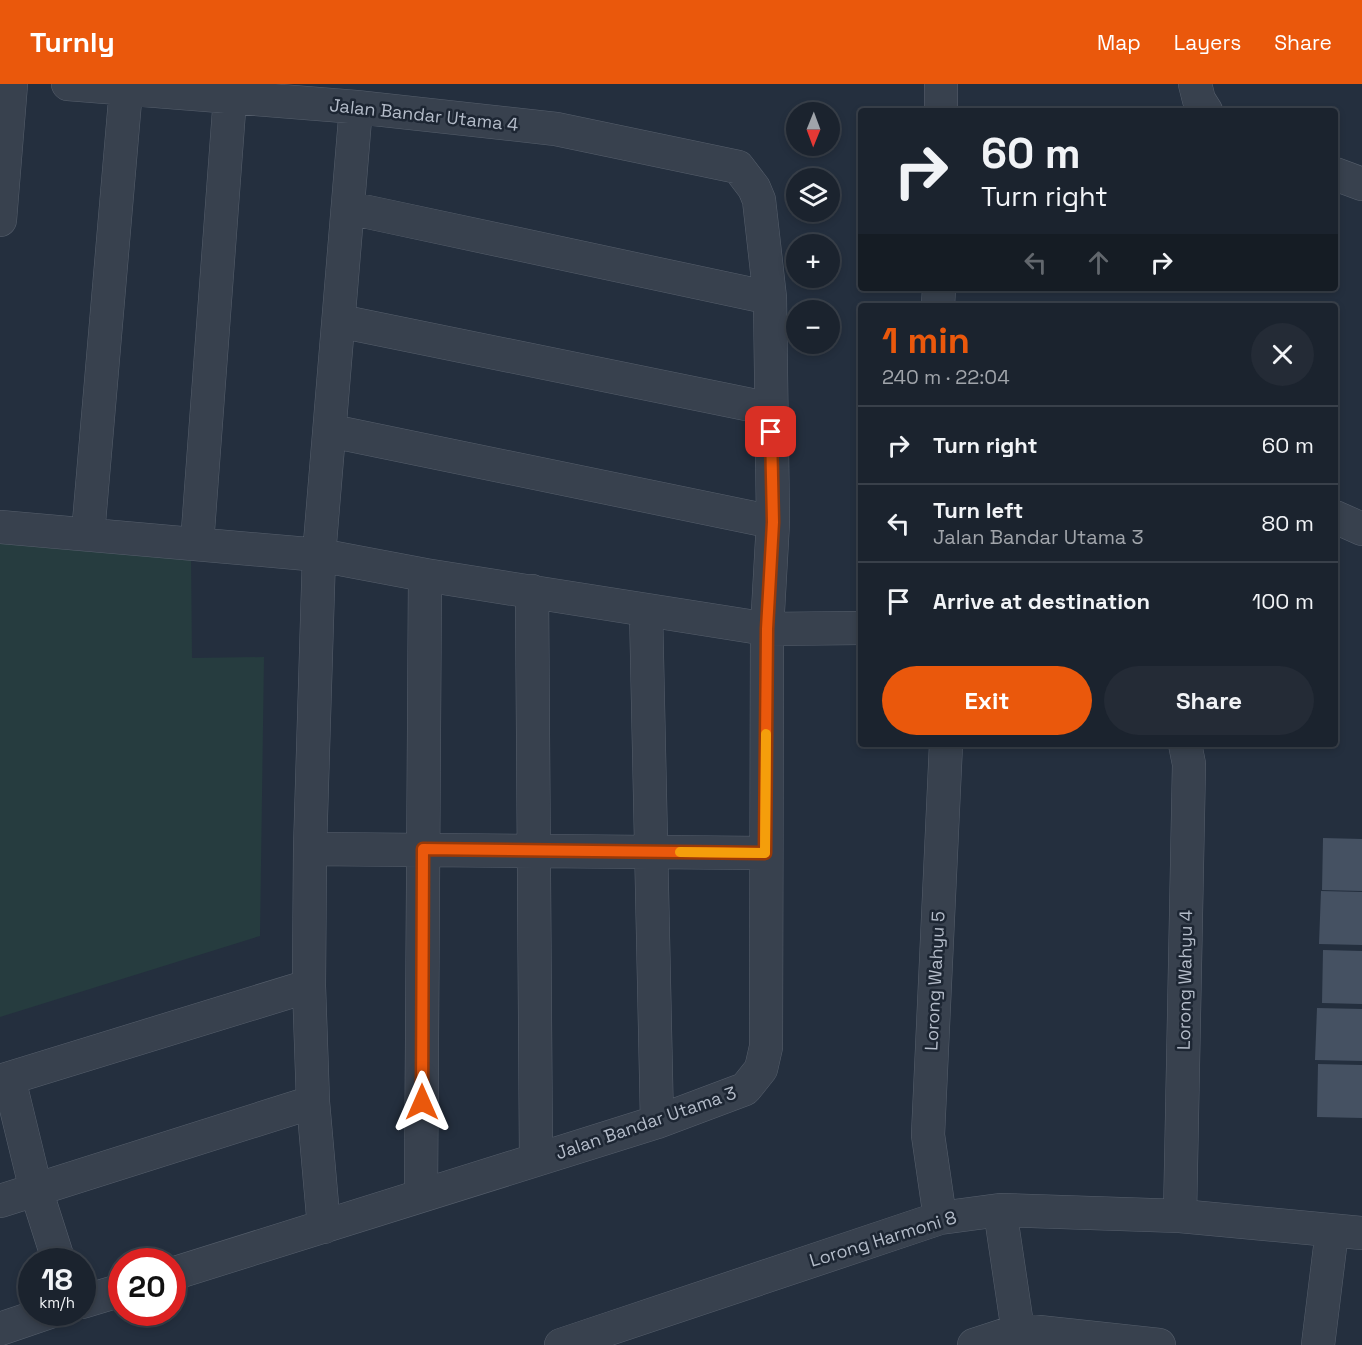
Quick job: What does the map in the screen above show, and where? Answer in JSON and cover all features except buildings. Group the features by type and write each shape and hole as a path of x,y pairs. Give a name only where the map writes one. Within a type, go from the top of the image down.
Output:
{"street":[{"path":"0,220 11,84"},
{"name":"Jalan Bandar Utama 4","path":"68,84 356,107 556,129 738,167 754,188 759,200"},
{"path":"940,108 941,84"},
{"path":"1195,84 1199,100 1204,108"},
{"path":"88,534 126,89"},
{"path":"197,544 230,97"},
{"path":"324,1227 313,1102 309,986 310,849 319,555 356,107"},
{"path":"1338,175 1362,184"},
{"name":"Jalan Bandar Utama 3","path":"186,1270 657,1122 745,1089 761,1069 766,1047 767,629 773,522 770,298 759,200"},
{"path":"349,208 770,298"},
{"path":"339,321 771,409"},
{"path":"330,431 773,522"},
{"path":"1338,518 1362,529"},
{"path":"0,527 319,555 425,575 767,629 858,628"},
{"path":"422,1194 425,575"},
{"path":"532,591 536,1159"},
{"path":"646,610 657,1122"},
{"name":"Lorong Wahyu 5","path":"940,1218 928,1135 946,747"},
{"name":"Lorong Wahyu 4","path":"1180,1216 1189,764 1186,747"},
{"path":"310,849 765,853"},
{"path":"55,1248 5,1080 309,986"},
{"path":"0,1201 313,1102"},
{"path":"1000,1209 1020,1338"},
{"name":"Lorong Harmoni 8","path":"561,1345 608,1337 940,1218 1000,1209 1180,1216 1347,1232"},
{"path":"1318,1345 1347,1232"},
{"path":"0,1329 18,1323"},
{"path":"974,1345 1020,1338 1159,1345"}],"green space":[{"path":"0,543 191,555 192,658 264,657 260,936 0,1017"}],"slow traffic":[{"path":"680,852 765,853 766,734"}],"route":[{"path":"422,1102 423,849 765,853 767,629 773,522 771,432"}]}
